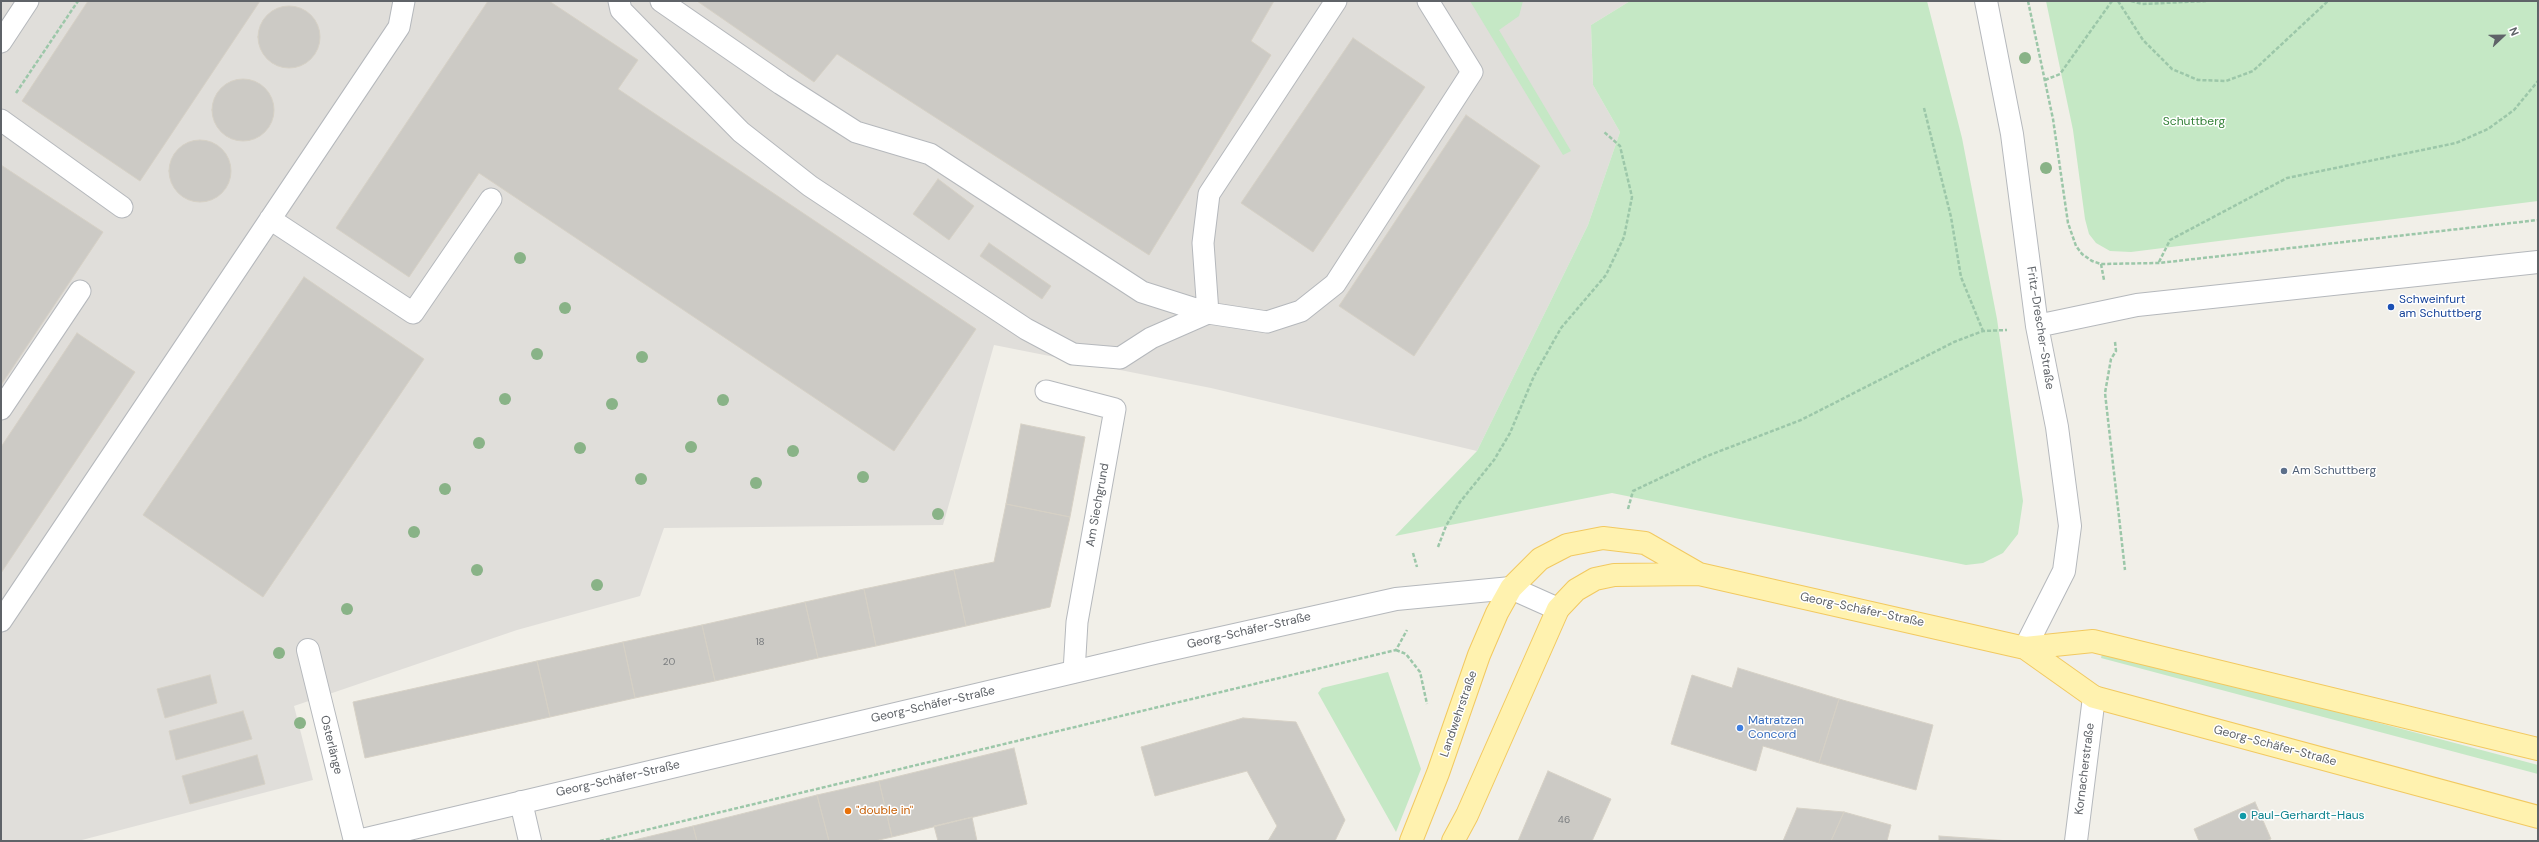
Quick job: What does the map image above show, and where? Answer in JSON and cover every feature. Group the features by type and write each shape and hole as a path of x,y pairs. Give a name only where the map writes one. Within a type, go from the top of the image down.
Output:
{"main road":[{"name":"Georg-Schäfer-Straße","path":"1511,588 1540,559 1566,545 1603,538 1645,543 1699,574"},
{"name":"Georg-Schäfer-Straße","path":"1558,609 1576,590 1595,580 1614,575 1699,574 2025,648 2093,641 2538,749"},
{"name":"Landwehrstraße","path":"1411,841 1438,773 1479,655 1497,613 1511,588"},
{"path":"1453,841 1483,779 1558,609"},
{"name":"Georg-Schäfer-Straße","path":"2025,648 2094,697 2538,816"}],"street":[{"name":"Fritz-Drescher-Straße","path":"1986,1 2012,134 2037,326 2057,427 2070,526 2064,571 2025,648"},
{"path":"2037,326 2110,312 2137,305 2538,262"},
{"name":"Georg-Schäfer-Straße","path":"358,841 1074,672 1396,598 1511,588 1558,609"},
{"name":"Osterlänge","path":"308,650 355,841"},
{"name":"Kornacherstraße","path":"2076,841 2094,697"},
{"path":"2510,742 2538,738"},
{"path":"521,802 530,841"}],"lane":[{"path":"1,42 28,1"},
{"path":"1,621 399,27 404,1"},
{"path":"619,1 621,10 741,132 810,186 1033,333 1072,354 1120,358 1151,338 1208,313"},
{"path":"661,1 781,84 856,132 930,154 1142,292 1208,313 1267,322 1301,311 1334,284 1472,72 1428,1"},
{"path":"1208,313 1203,243 1209,194 1336,1"},
{"path":"1,120 122,207"},
{"path":"270,219 413,314 491,199"},
{"path":"1,409 80,291"},
{"name":"Am Siechgrund","path":"1046,391 1115,409 1077,622 1074,672"}],"path":[{"path":"15,96 78,1"},
{"path":"2028,1 2045,80 2071,236 2082,254 2092,261 2101,264 2159,263 2538,220"},
{"path":"2045,80 2060,74 2112,1"},
{"path":"2118,1 2143,40 2172,69 2198,80 2226,81 2253,70 2328,1"},
{"path":"2131,1 2142,4 2206,1"},
{"path":"2159,263 2170,240 2287,178 2456,142 2488,129 2514,110 2538,81"},
{"path":"1924,108 1951,217 1960,277 1983,331"},
{"path":"1438,548 1446,526 1460,502 1494,460 1510,433 1534,376 1561,328 1606,275 1624,237 1632,196 1620,146 1603,131"},
{"path":"2101,264 2116,351 2111,359 2105,393 2125,570"},
{"path":"1627,514 1633,491 1707,456 1801,420 1954,342 1983,331 2010,330"},
{"path":"600,841 1396,650 1425,596 1413,553"}],"shaded area":[{"path":"1,1 1630,1 1591,25 1593,85 1620,132 1588,225 1477,451 1211,388 994,345 943,525 664,528 640,596 517,630 294,706 313,780 78,841 1,841"}],"green space":[{"path":"1470,1 1523,1 1519,16 1499,30 1571,151 1563,155"},
{"path":"1630,1 1927,1 1962,138 1997,319 2023,501 2018,534 2003,553 1983,563 1966,565 1612,493 1395,536 1477,451 1588,225 1620,132 1593,85 1591,25"},
{"name":"Schuttberg","path":"2046,1 2538,1 2538,201 2131,252 2110,251 2096,243 2089,234 2085,219 2073,130"},
{"path":"2103,650 2538,765 2538,774 2101,658"},
{"path":"1388,672 1421,769 1396,832 1318,693 1322,688"}],"building":[{"path":"88,1 260,1 140,181 22,101"},
{"path":"488,1 549,1 638,60 618,89 976,329 894,451 479,173 409,277 336,228"},
{"path":"697,1 1274,1 1251,41 1271,55 1149,255 837,54 814,82"},
{"path":"289,6 306,11 311,15 315,20 320,37 315,54 311,59 306,63 289,68 272,63 267,59 263,54 258,37 263,20 267,15 272,11"},
{"path":"1353,38 1425,87 1313,252 1241,203"},
{"path":"243,79 255,82 265,88 271,98 274,110 271,122 265,132 255,138 243,141 231,138 221,132 215,122 212,110 215,98 221,88 231,82"},
{"path":"1466,115 1540,166 1414,356 1339,306"},
{"path":"200,140 217,145 222,149 226,154 231,171 226,188 222,193 217,197 200,202 183,197 178,193 174,188 169,171 174,154 178,149 183,145"},
{"path":"1,165 103,232 1,385"},
{"path":"938,179 974,206 949,240 913,214"},
{"path":"989,243 1051,286 1042,299 980,256"},
{"path":"304,277 424,359 263,597 143,515"},
{"path":"77,333 135,372 1,573 1,447"},
{"path":"1021,424 1085,437 1070,517 1006,504"},
{"path":"1006,504 1070,517 1050,607 966,626 954,570 994,562"},
{"path":"954,570 966,626 876,646 864,589"},
{"path":"864,589 876,646 818,658 805,602"},
{"path":"805,602 818,658 715,681 702,625"},
{"path":"702,625 715,681 635,698 623,642"},
{"path":"623,642 635,698 550,717 537,661"},
{"path":"537,661 550,717 365,758 353,702"},
{"path":"1738,668 1839,699 1819,763 1763,746 1756,771 1671,744 1692,675 1732,688"},
{"path":"210,675 217,703 165,718 157,689"},
{"path":"1839,699 1933,725 1916,790 1819,763"},
{"path":"243,711 252,739 176,760 169,731"},
{"path":"1243,718 1296,722 1345,820 1335,841 1268,841 1277,826 1247,771 1155,796 1141,747"},
{"path":"1014,748 1027,804 892,837 879,781"},
{"path":"257,755 265,784 190,804 182,776"},
{"path":"1548,771 1611,799 1592,841 1518,841"},
{"path":"879,781 892,837 874,841 829,841 817,795"},
{"path":"817,795 829,841 697,841 693,826"},
{"name":"Paul-Gerhardt-Haus","path":"2255,802 2271,839 2266,841 2199,841 2194,829"},
{"path":"1797,808 1844,812 1831,841 1783,841"},
{"path":"1844,812 1891,825 1887,841 1831,841"},
{"path":"972,817 977,841 938,841 934,826"},
{"path":"693,826 697,841 630,841"},
{"path":"1939,836 2010,841 1939,841"}],"place":[{"name":"Schweinfurt am Schuttberg","path":"2391,307"},
{"name":"Am Schuttberg","path":"2284,471"},
{"name":"Matratzen Concord","path":"1740,728"},
{"name":"\"double in\"","path":"848,811"},
{"name":"Paul-Gerhardt-Haus","path":"2243,816"}]}
